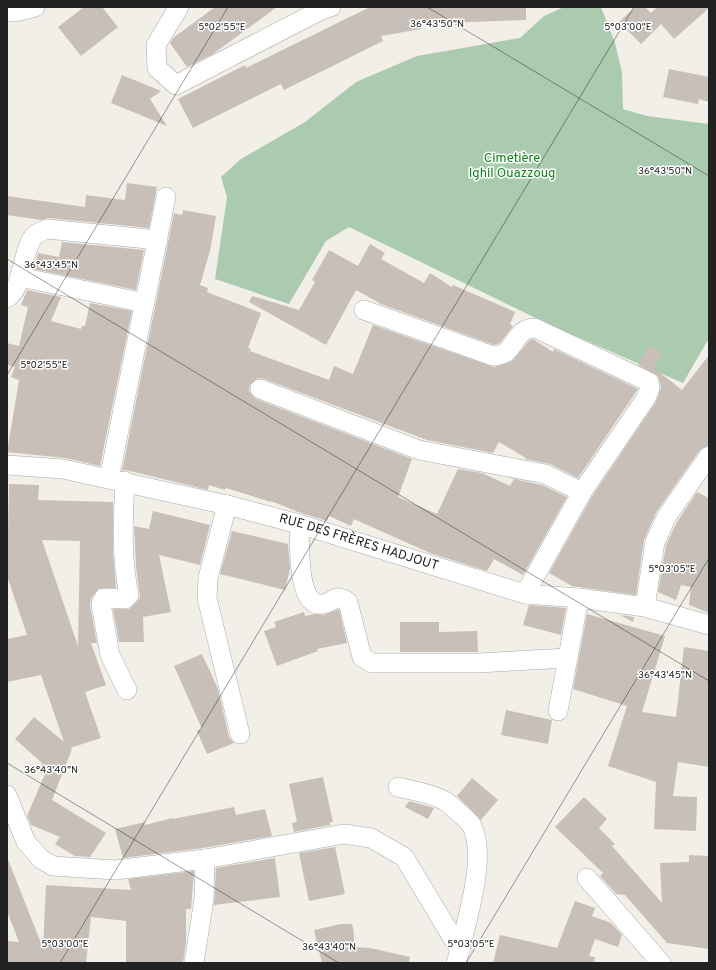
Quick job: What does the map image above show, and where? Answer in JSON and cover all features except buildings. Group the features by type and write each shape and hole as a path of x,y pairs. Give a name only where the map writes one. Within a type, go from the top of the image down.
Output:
{"street":[{"path":"7,12 15,12 35,7"},
{"path":"179,7 156,45 157,68 176,85 321,10 331,7"},
{"path":"126,690 110,655 101,604 104,598 125,599 129,595 125,575 117,480 145,303 166,197"},
{"path":"7,298 20,277 30,242 36,235 46,229 158,240"},
{"path":"20,277 145,303"},
{"path":"364,310 493,356 501,356 507,353 521,332 527,328 535,328 649,382 650,388 646,398 582,492 525,594"},
{"path":"260,389 419,450 545,474 582,492"},
{"path":"645,607 655,542 667,516 709,456"},
{"name":"RUE DES FRÈRES HADJOUT","path":"7,465 63,469 227,505 299,524 525,594 579,598 645,607 709,624"},
{"path":"227,505 208,578 207,598 240,734"},
{"path":"299,524 300,570 308,597 314,603 323,604 337,598 342,598 348,602 362,657 366,661 372,663 463,663 568,658"},
{"path":"558,711 579,598"},
{"path":"398,787 426,794 446,802 472,826 476,841 478,868 458,956"},
{"path":"7,795 26,842 41,859 54,866 115,870 205,859 344,834 371,838 404,856 458,956"},
{"path":"194,963 204,899 205,859"},
{"path":"586,878 661,963"}],"green space":[{"name":"Cimetière Ighil Ouazzoug","path":"564,7 601,7 615,43 622,72 623,109 647,116 709,124 709,338 683,383 550,325 349,227 326,241 289,304 215,279 227,197 221,177 241,159 305,122 356,82 417,56 520,38 544,16"}]}
